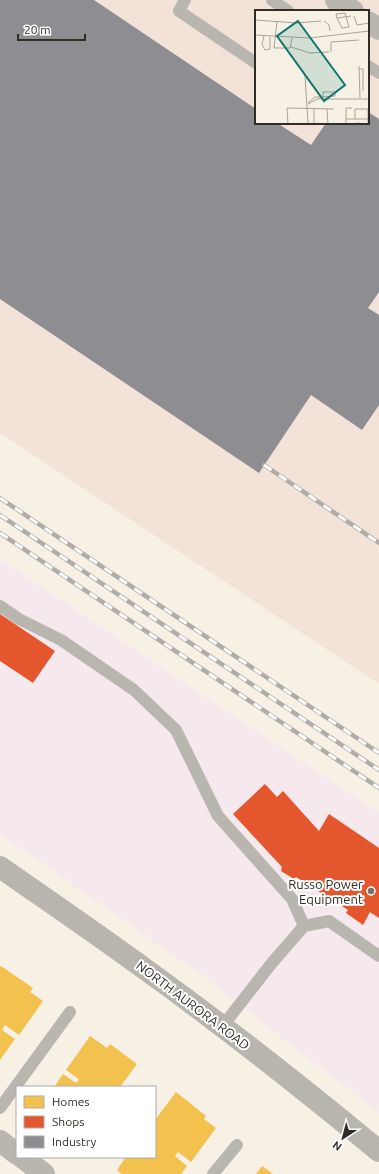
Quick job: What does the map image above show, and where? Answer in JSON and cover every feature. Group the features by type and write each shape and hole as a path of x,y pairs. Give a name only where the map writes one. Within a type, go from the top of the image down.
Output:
{"main road":[{"name":"NORTH AURORA ROAD","path":"0,867 149,972 296,1084 379,1152"}],"street":[{"path":"336,0 351,10"},
{"path":"369,23 379,29"},
{"path":"0,1141 16,1153"},
{"path":"23,1158 44,1174"}],"lane":[{"path":"186,0 179,11 255,61"},
{"path":"272,0 287,10"},
{"path":"369,67 379,73"},
{"path":"0,606 19,619 61,640 134,690 176,730 218,816 292,899 304,926"},
{"path":"222,1027 271,964 304,926 329,921 379,956"},
{"path":"16,1086 70,1012"},
{"path":"0,1108 16,1086"},
{"path":"213,1174 237,1145"}],"shaded area":[{"path":"0,0 379,0 379,684 0,433"},
{"path":"0,559 379,813 379,1113 191,967 0,834"}],"building: Homes":[{"path":"1,966 33,988 30,992 43,1001 19,1035 5,1025 2,1030 15,1039 0,1060 0,967"},
{"path":"90,1036 107,1048 110,1044 137,1064 121,1086 55,1086 63,1074 76,1083 79,1079 66,1070"},
{"path":"176,1092 206,1116 204,1119 216,1128 191,1162 178,1152 175,1156 187,1166 181,1174 122,1174 117,1170 125,1158 156,1158 156,1119"},
{"path":"262,1166 273,1174 256,1174"}],"building: Shops":[{"path":"0,614 55,651 33,683 0,661"},
{"path":"265,784 277,797 283,791 319,831 329,814 379,848 379,918 370,912 363,925 346,913 348,910 296,877 294,879 281,871 282,867 233,814"}],"building: Industry":[{"path":"0,0 94,0 255,108 255,124 279,124 311,145 325,124 369,124 369,113 379,119 379,292 368,308 379,315 379,405 362,430 311,395 259,473 0,299"}],"railway":[{"path":"264,465 379,543"},
{"path":"0,498 379,753"},
{"path":"0,515 379,770"},
{"path":"0,533 379,788"}],"place":[{"name":"Russo Power Equipment","path":"371,891"}]}
